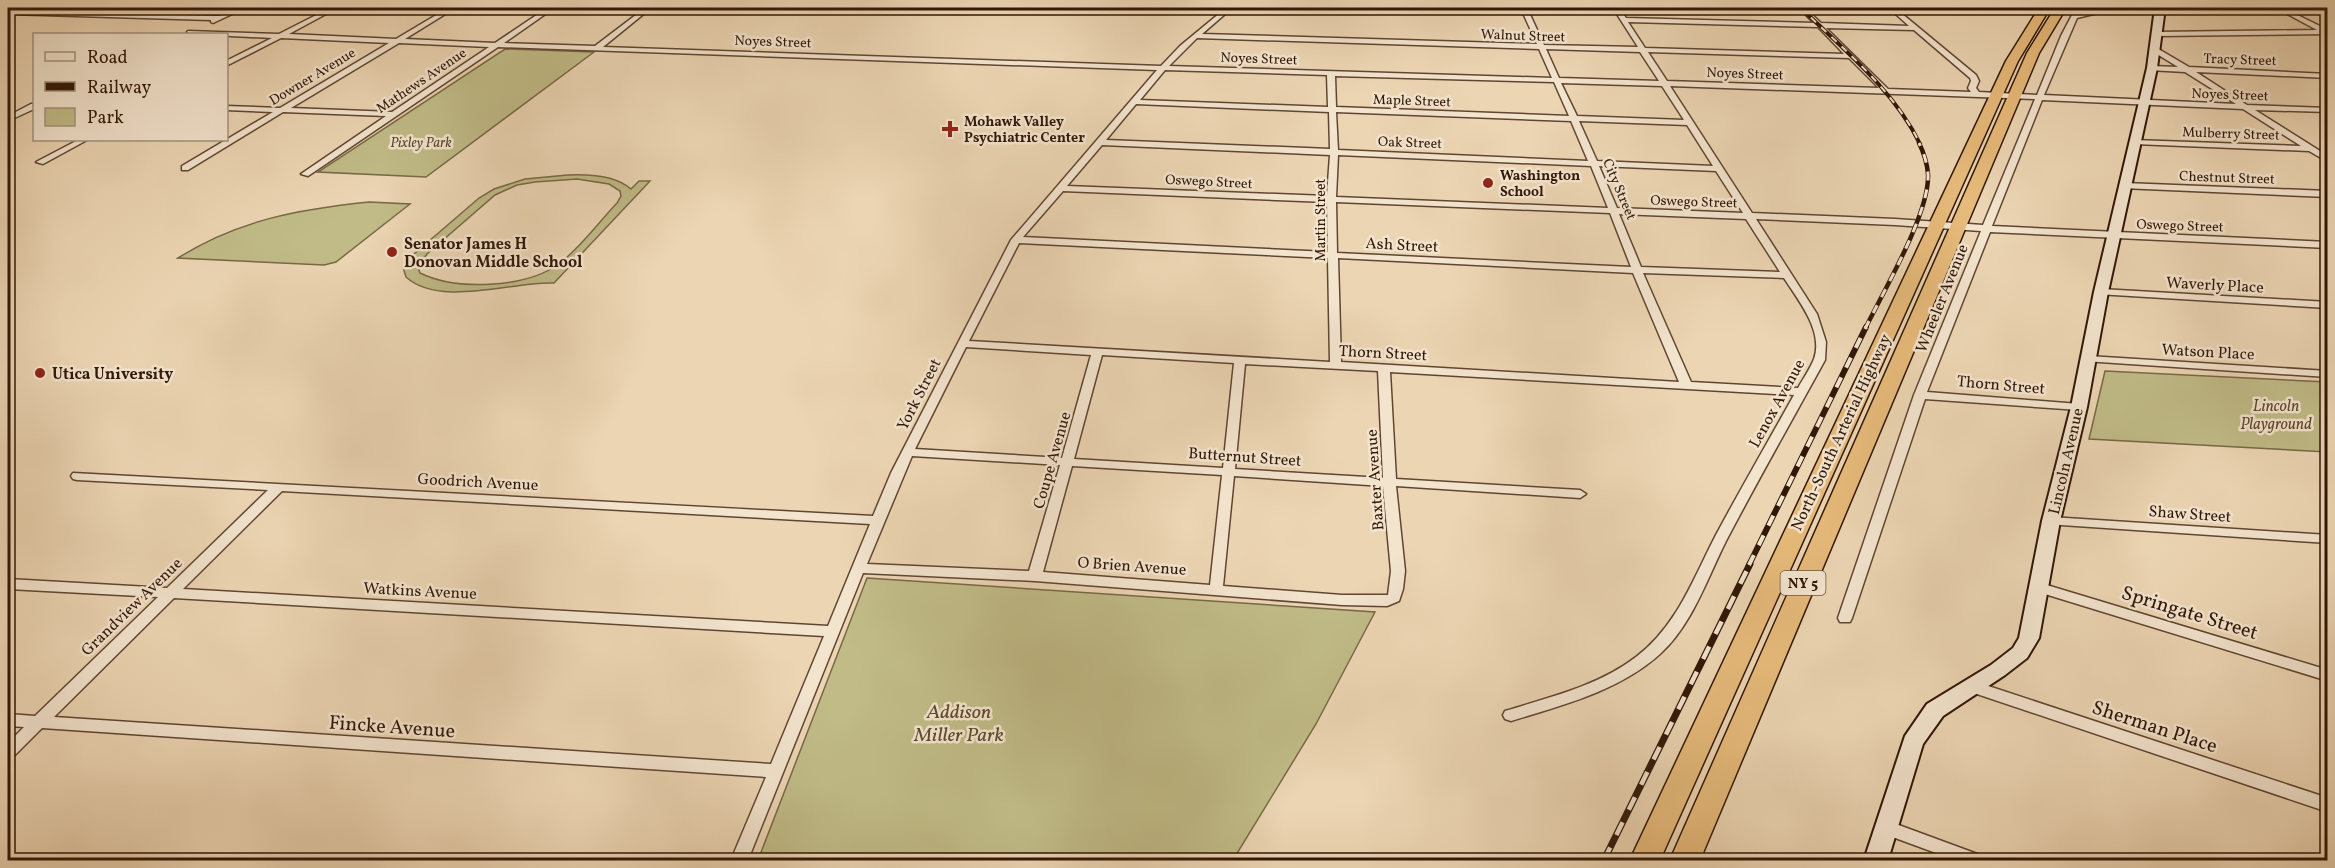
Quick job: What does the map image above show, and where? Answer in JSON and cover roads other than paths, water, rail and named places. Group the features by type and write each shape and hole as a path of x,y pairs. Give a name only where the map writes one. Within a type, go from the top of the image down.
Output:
{"highway":[{"name":"North-South Arterial Highway","path":"1685,861 1947,226 1996,95 2012,61 2044,8"},
{"name":"North-South Arterial Highway","path":"1645,861 1947,226 2014,96 2033,53 2060,8"}],"street":[{"path":"10,12 24,8"},
{"path":"187,33 242,8"},
{"path":"228,63 334,8"},
{"name":"Downer Avenue","path":"185,168 452,8"},
{"name":"Mathews Avenue","path":"305,174 551,8"},
{"path":"597,48 648,8"},
{"name":"York Street","path":"740,861 878,520 908,452 995,278 1017,240 1163,68 1195,36 1229,8"},
{"path":"1387,8 1525,9"},
{"name":"Lenox Avenue","path":"1511,715 1575,696 1629,671 1657,649 1675,626 1819,360 1822,349 1822,339 1812,315 1616,8"},
{"path":"1802,8 1886,91"},
{"path":"1892,8 1973,77 1975,81 1972,88 1976,94"},
{"name":"Lincoln Avenue","path":"1876,861 1913,742 1935,710 1998,670 2020,653 2029,638 2051,520 2079,407 2101,292 2151,68 2160,8"},
{"path":"2279,8 2327,32"},
{"name":"City Street","path":"1525,9 1686,384"},
{"path":"10,12 220,18"},
{"name":"Wheeler Avenue","path":"1845,618 1920,394 2040,98 2074,16 2096,12"},
{"path":"1624,20 1916,28"},
{"path":"2156,41 2327,32"},
{"name":"Noyes Street","path":"228,34 1558,82 1976,94 2143,104 2328,110"},
{"name":"Walnut Street","path":"1195,36 1851,56"},
{"path":"2156,41 2190,71 2328,159"},
{"name":"Tracy Street","path":"2151,68 2328,75"},
{"name":"Martin Street","path":"1331,74 1334,152 1331,200 1336,366"},
{"name":"Maple Street","path":"1134,102 1689,123"},
{"path":"8,119 33,106"},
{"path":"228,108 395,114"},
{"path":"40,162 82,141"},
{"name":"Oak Street","path":"1101,142 1719,169"},
{"name":"Mulberry Street","path":"2134,142 2328,150"},
{"name":"Chestnut Street","path":"2125,186 2328,194"},
{"name":"Oswego Street","path":"1059,188 1749,217 2328,245"},
{"name":"Ash Street","path":"1017,240 1786,275"},
{"name":"Waverly Place","path":"2101,292 2328,305"},
{"name":"Thorn Street","path":"962,344 1801,392"},
{"name":"Coupe Avenue","path":"1035,576 1097,353"},
{"name":"Watson Place","path":"2088,359 2328,374"},
{"path":"1216,590 1240,361"},
{"name":"Baxter Avenue","path":"1384,369 1392,525 1397,555 1397,589"},
{"name":"Thorn Street","path":"1920,394 2079,407"},
{"name":"Butternut Street","path":"908,452 1580,494"},
{"name":"Goodrich Avenue","path":"77,476 878,520"},
{"name":"Grandview Avenue","path":"8,752 279,487"},
{"name":"Shaw Street","path":"2051,520 2328,539"},
{"name":"O Brien Avenue","path":"858,568 1035,576 1342,600 1387,601 1394,598 1397,589"},
{"name":"Watkins Avenue","path":"8,584 831,632"},
{"name":"Springate Street","path":"2040,588 2328,676"},
{"name":"Sherman Place","path":"1970,686 2328,805"},
{"name":"Fincke Avenue","path":"8,720 775,771"},
{"path":"1885,826 1974,861"}],"railway":[{"path":"1801,8 1882,88 1909,124 1920,144"},
{"path":"1866,328 1904,252 1922,209 1928,174 1919,143"},
{"path":"1749,565 1866,328"},
{"path":"1604,860 1750,564"}],"place":[{"name":"Mohawk Valley Psychiatric Center","path":"950,129"},
{"name":"Washington School","path":"1488,183"},
{"name":"Senator James H Donovan Middle School","path":"392,252"},
{"name":"Utica University","path":"40,373"}],"park label":[{"name":"Pixley Park","path":"421,142"},
{"name":"Lincoln Playground","path":"2276,414"},
{"name":"Addison Miller Park","path":"959,722"}]}
